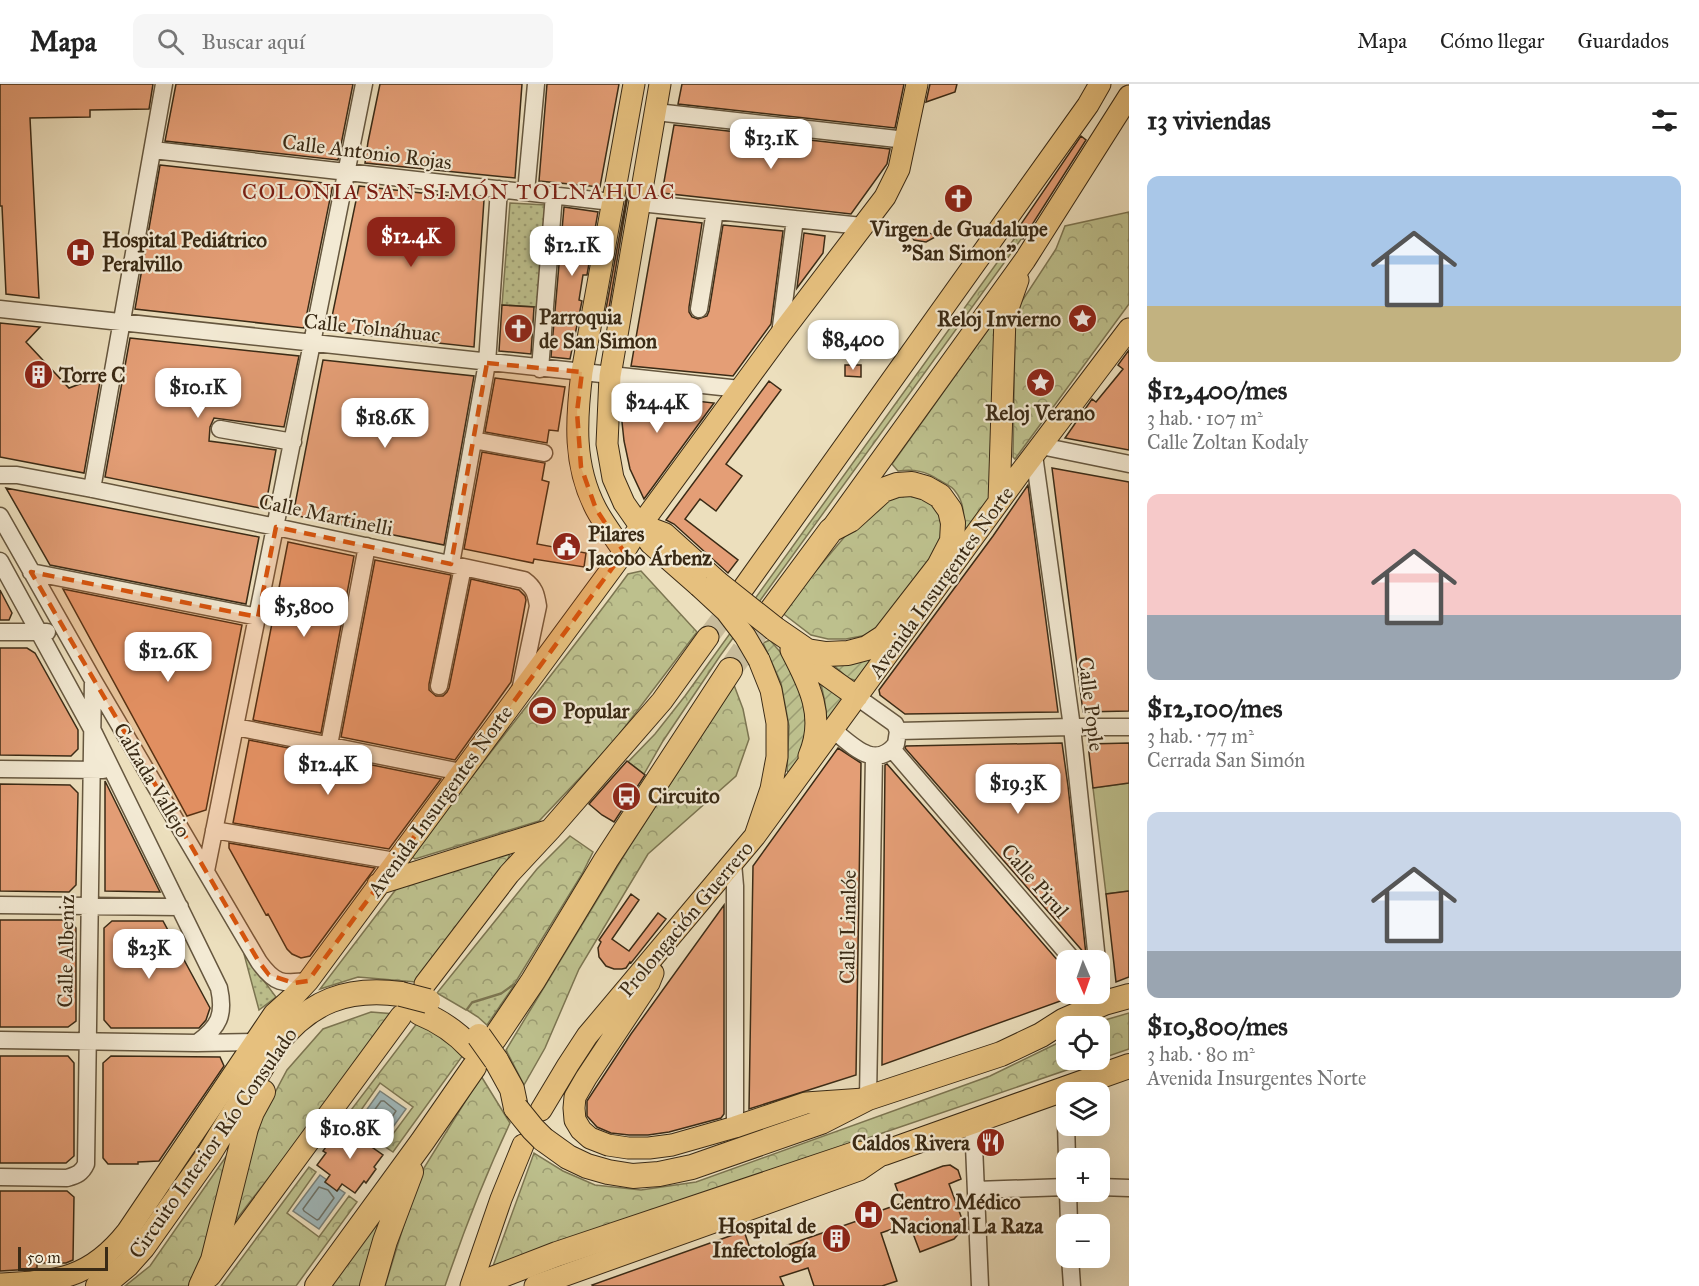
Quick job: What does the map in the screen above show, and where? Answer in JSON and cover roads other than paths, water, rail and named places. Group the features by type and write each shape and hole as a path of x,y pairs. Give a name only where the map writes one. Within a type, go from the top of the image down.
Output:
{"highway":[{"path":"640,526 663,535 708,584 807,651 826,654 848,653 867,648 884,637 939,566 952,541 953,523 950,510 940,496 926,488 912,484 884,490 850,520 831,530 779,631"},
{"path":"317,1286 422,1142 533,981 606,860 730,670"},
{"name":"Circuito Interior Río Consulado","path":"98,1286 127,1265 143,1247 209,1154 276,1044 301,1017 328,1001 362,992 373,992 411,1003"},
{"path":"1110,993 1129,996"},
{"path":"202,1286 213,1260 241,1146 252,1112 301,1038 336,1012 364,1006 411,1003 483,1054 512,1089 516,1108 533,1129 533,1142 587,1166 633,1176 659,1174 692,1167 821,1122 868,1098 1001,1054 1041,1035 1085,1004"},
{"path":"1084,1082 1129,1066"},
{"path":"478,1280 855,1154 884,1153 1056,1092"},
{"path":"372,1286 398,1204 422,1142"}],"main road":[{"path":"624,552 596,509 587,489 581,467 577,412 582,372 634,84"},
{"path":"640,526 624,503 614,478 607,444 610,376 660,84"},
{"name":"Avenida Insurgentes Norte","path":"0,1284 32,1284 67,1277 89,1268 104,1258 127,1232 274,1014 308,981 624,552 640,526 740,389 885,197 899,169 917,84"},
{"path":"742,590 1081,114 1100,84"},
{"path":"831,530 1025,260 1129,96"},
{"path":"999,502 1005,317 1025,260"},
{"name":"Avenida Insurgentes Norte","path":"755,836 1037,450 1129,329"},
{"name":"Prolongación Guerrero","path":"541,1110 587,1036 755,836 771,789 777,757 777,723 771,690 759,660 745,636 708,584"},
{"path":"779,631 857,697"},
{"path":"779,631 807,681 815,704 814,743 802,773"},
{"path":"202,1286 509,874 662,701 708,637"},
{"path":"378,884 550,830"},
{"path":"662,949 650,983 575,1097 575,1120 590,1138 608,1145 628,1148 672,1145 806,1103 868,1098"},
{"path":"478,1280 488,1234 501,1199 533,1142"},
{"path":"535,1286 859,1170 884,1153"}],"street":[{"path":"92,489 164,84"},
{"path":"206,871 364,84"},
{"path":"526,192 536,84"},
{"path":"656,112 906,140"},
{"name":"Calle Antonio Rojas","path":"153,150 612,202"},
{"path":"439,686 473,440 487,363 499,189"},
{"path":"540,369 554,195"},
{"path":"640,203 862,226"},
{"path":"699,309 715,211"},
{"path":"780,335 795,219"},
{"name":"Calle Tolnáhuac","path":"0,309 740,389"},
{"path":"220,429 293,442"},
{"path":"473,440 544,453"},
{"path":"1037,450 1129,464"},
{"name":"Calle Pople","path":"1037,450 1072,727 1096,950"},
{"name":"Calle Martinelli","path":"0,475 92,489 524,580 532,586 536,593 538,606 520,693"},
{"name":"Calzada Vallejo","path":"0,516 65,632 260,962 269,975 282,982 308,981"},
{"path":"329,745 368,546"},
{"name":"Calzada Vallejo","path":"0,561 93,731 219,988 222,1002 220,1016 210,1034 197,1043"},
{"path":"31,572 258,617"},
{"path":"0,632 65,632"},
{"name":"Calle Albeniz","path":"0,1177 67,1178 83,1171 86,1164 93,680"},
{"path":"833,730 861,752 874,756 892,750 896,744 898,731 895,724 857,697"},
{"path":"236,727 461,772"},
{"path":"898,731 1129,727"},
{"name":"Calle Pirul","path":"892,750 1065,950"},
{"name":"Calle Linalóe","path":"868,1098 874,756"},
{"path":"0,769 113,770"},
{"path":"214,830 395,861"},
{"path":"733,863 735,886 735,1127"},
{"path":"0,905 180,907"},
{"path":"0,1040 255,1042"},
{"path":"973,1122 980,1286"},
{"path":"1110,1187 1129,1188"},
{"path":"976,1190 1056,1189"},
{"path":"1071,1268 1072,1286"}],"water":[{"path":"380,1091 406,1109 380,1145 373,1140 375,1138 355,1126"},
{"path":"320,1175 337,1191 339,1189 345,1193 319,1229 293,1211"}],"tunnel":[{"path":"708,637 737,598"},
{"path":"730,670 771,611"}],"place":[{"name":"Virgen de Guadalupe \"San Simon\"","path":"959,198"},
{"name":"Hospital Pediátrico Peralvillo","path":"81,252"},
{"name":"Reloj Invierno","path":"1082,319"},
{"name":"Parroquia de San Simon","path":"518,329"},
{"name":"Torre C","path":"38,375"},
{"name":"Reloj Verano","path":"1040,382"},
{"name":"Pilares Jacobo Árbenz","path":"567,546"},
{"name":"Popular","path":"542,711"},
{"name":"Circuito","path":"627,796"},
{"name":"Caldos Rivera","path":"991,1143"},
{"name":"Centro Médico Nacional La Raza","path":"869,1214"},
{"name":"Hospital de Infectología","path":"837,1238"}],"district":[{"name":"COLONIA SAN SIMÓN TOLNAHUAC","path":"459,191"}]}
